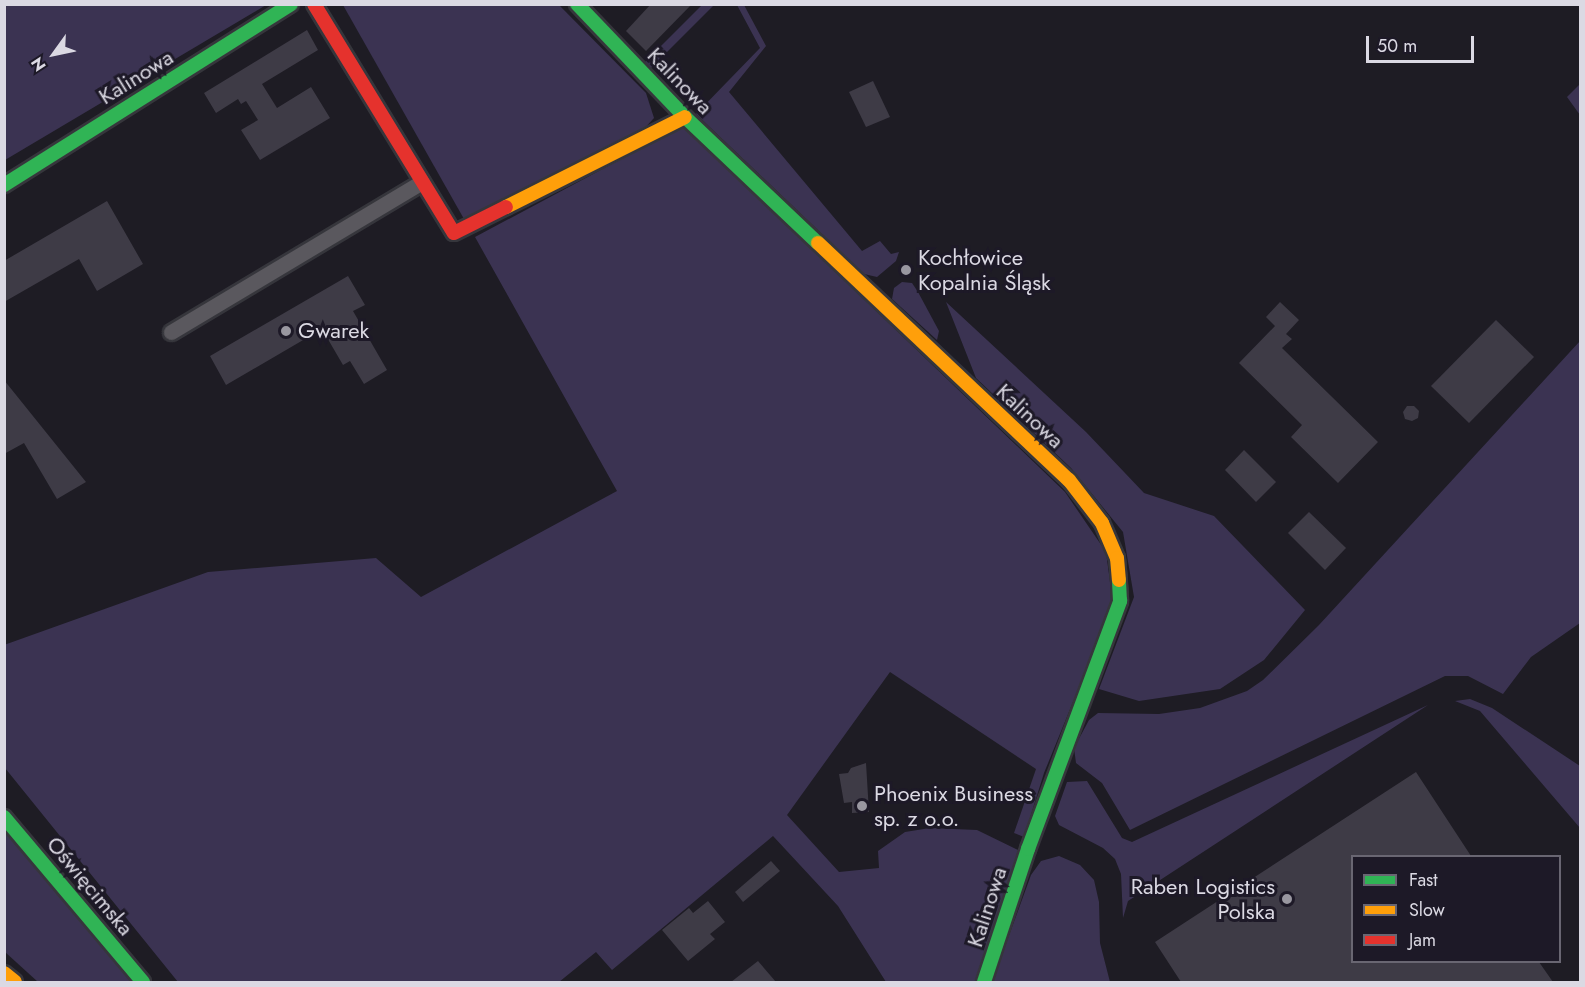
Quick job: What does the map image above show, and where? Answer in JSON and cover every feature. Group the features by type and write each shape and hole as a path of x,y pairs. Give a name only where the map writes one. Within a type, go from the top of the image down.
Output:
{"main road":[{"name":"Kalinowa","path":"4,185 291,4"},
{"path":"314,4 454,233 685,117"},
{"name":"Kalinowa","path":"577,4 685,117 1069,480 1102,523 1117,558 1120,602 1028,849 984,982"},
{"name":"Oświęcimska","path":"4,817 142,982"},
{"path":"4,973 15,982"}],"street":[{"path":"171,332 423,182"}],"shaded area":[{"path":"5,4 266,4 266,5 5,160"},
{"path":"343,5 559,5 646,93 654,118 642,131 464,219"},
{"path":"702,5 714,5 650,69 645,62"},
{"path":"737,5 744,5 766,46 729,92 862,251 880,241 891,254 899,252 896,261 877,277 864,274 696,114 760,48"},
{"path":"1580,84 1580,115 1567,97"},
{"path":"683,126 1065,492 1106,552 1113,604 1044,773 1024,837 1014,833 1036,769 890,672 787,815 839,872 879,868 878,851 905,832 930,828 977,830 1020,851 979,982 886,982 838,906 773,836 612,970 596,952 559,982 178,982 5,768 4,645 208,572 376,558 421,597 617,491 475,237"},
{"path":"902,282 912,283 918,292 939,331 937,340 892,299 894,288"},
{"path":"946,302 1086,432 1144,493 1214,516 1305,610 1264,660 1220,689 1139,701 1099,689 1134,597 1123,532 1071,468 976,378"},
{"path":"1580,341 1580,623 1531,657 1503,694 1468,676 1445,676 1130,830 1102,783 1076,763 1074,748 1089,720 1098,713 1159,714 1200,708 1247,691 1263,680 1319,625"},
{"path":"1470,699 1492,708 1580,766 1580,828 1480,711 1455,701"},
{"path":"1428,705 1128,901 1123,918 1121,874 1115,859 1103,848 1059,825 1055,816 1067,782 1087,781 1122,838 1132,842"},
{"path":"4,830 132,982 38,982 5,952"},
{"path":"1059,856 1080,865 1094,880 1099,902 1100,943 1110,982 992,982 1031,875 1041,861"}],"building":[{"path":"651,4 692,4 646,51 626,31"},
{"path":"307,30 318,50 262,84 277,108 311,87 330,118 260,160 241,130 258,120 246,101 241,104 238,99 216,113 204,93"},
{"path":"873,81 890,117 866,127 849,92"},
{"path":"107,201 143,264 97,291 79,259 4,302 4,261"},
{"name":"Gwarek","path":"348,276 365,305 353,311 387,370 364,384 350,361 343,365 322,329 226,385 210,356"},
{"path":"1280,302 1299,320 1286,334 1292,339 1282,348 1378,442 1338,483 1291,437 1302,425 1239,363 1275,326 1266,317"},
{"path":"1496,320 1534,357 1469,423 1431,386"},
{"path":"4,380 86,482 57,499 24,443 4,454"},
{"path":"1407,406 1414,406 1419,411 1418,418 1412,421 1405,419 1403,412"},
{"path":"1244,450 1276,482 1256,502 1225,470"},
{"path":"1309,512 1346,548 1325,570 1288,533"},
{"path":"866,763 869,812 852,813 852,802 844,803 839,774 848,773 851,768"},
{"name":"Raben Logistics Polska","path":"1416,772 1470,855 1351,855 1351,963 1540,963 1553,982 1181,982 1155,942"},
{"path":"771,861 780,871 743,902 735,892"},
{"path":"708,901 725,922 710,934 715,939 688,961 662,930 689,908 693,913"},
{"path":"758,961 776,982 731,982"}],"traffic: fast":[{"path":"4,185 291,4"},
{"path":"577,4 685,117 818,243"},
{"path":"984,982 1028,849 1120,601 1119,580"},
{"path":"4,817 143,982"}],"traffic: slow":[{"path":"506,207 685,117"},
{"path":"818,243 1069,480 1102,523 1117,558 1119,580"},
{"path":"4,973 15,982"}],"traffic: jam":[{"path":"314,4 454,233 506,207"}],"place":[{"name":"Kochłowice Kopalnia Śląsk","path":"906,270"},
{"name":"Gwarek","path":"286,331"},
{"name":"Phoenix Business sp. z o.o.","path":"862,806"},
{"name":"Raben Logistics Polska","path":"1287,899"}]}
